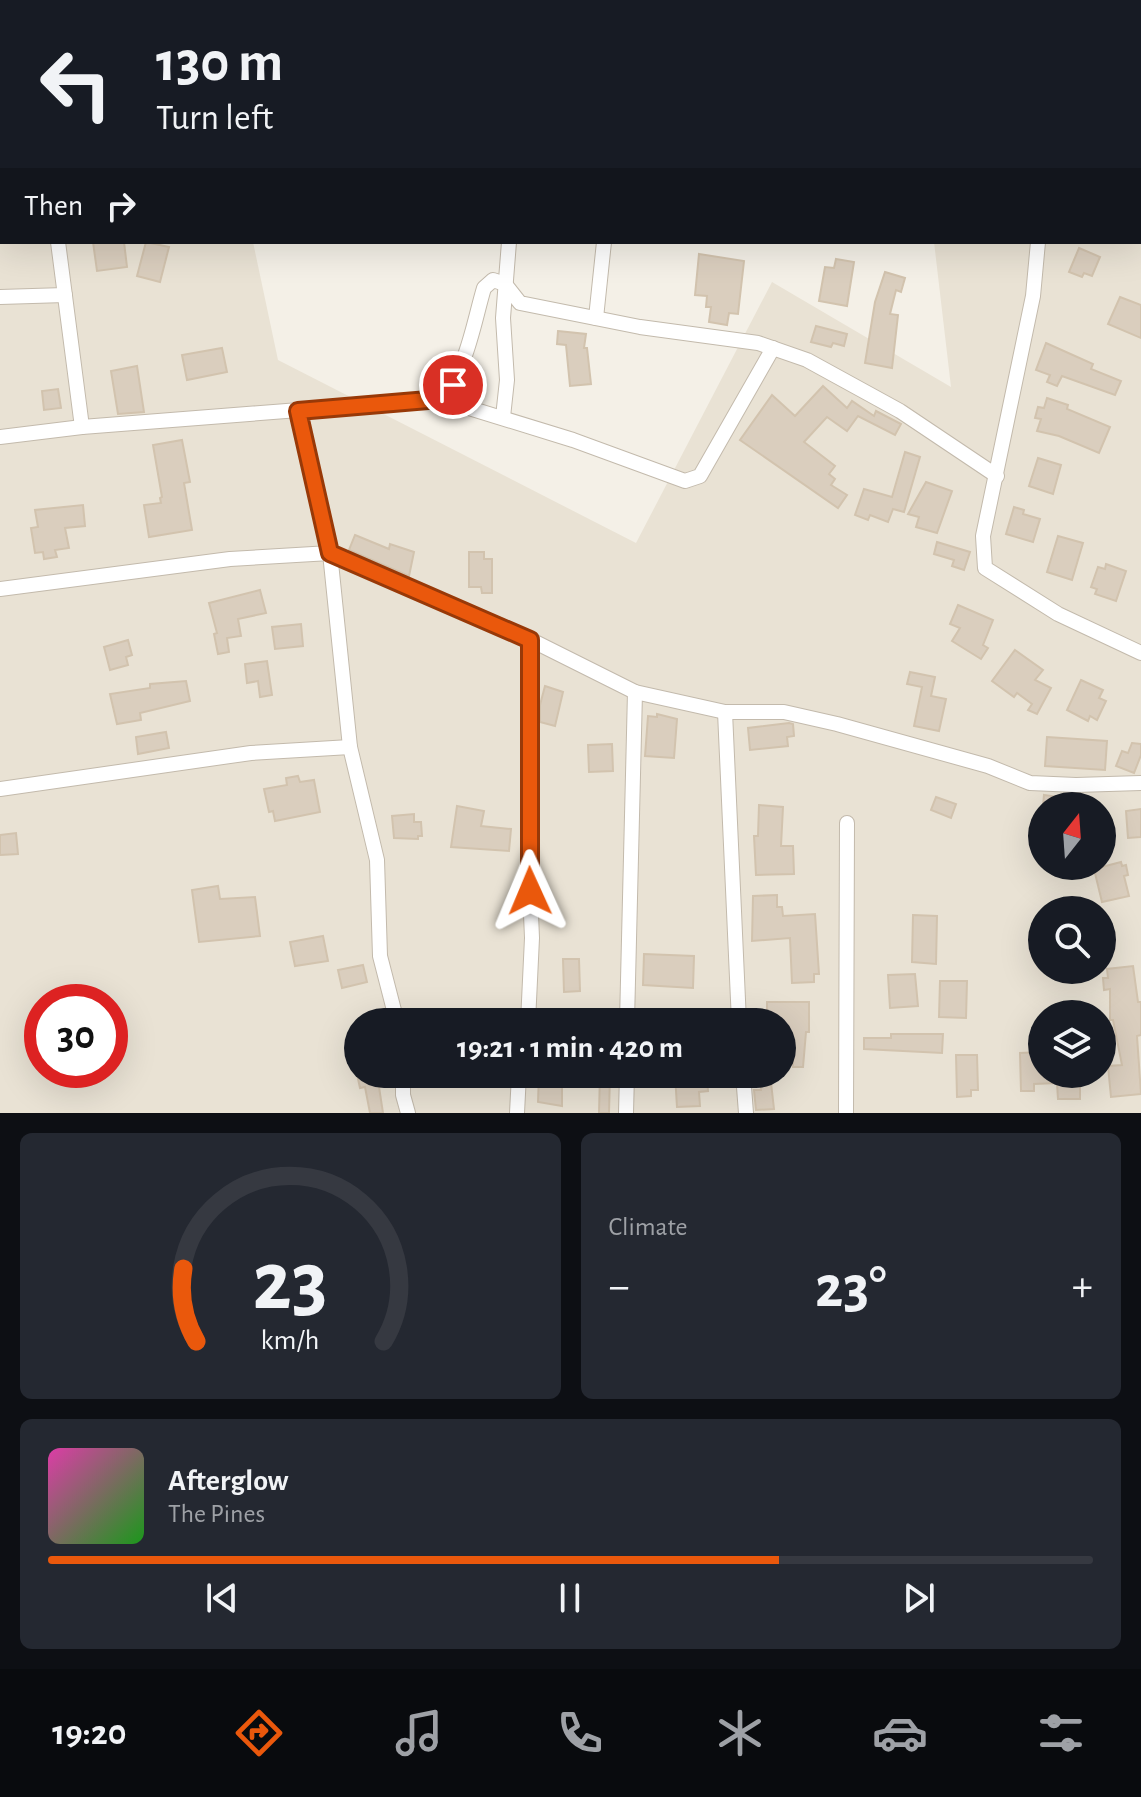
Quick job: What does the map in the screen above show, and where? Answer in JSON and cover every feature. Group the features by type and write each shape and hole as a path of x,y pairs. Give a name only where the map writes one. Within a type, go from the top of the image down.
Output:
{"street":[{"path":"58,244 82,427"},
{"path":"503,417 507,380 503,318 509,244"},
{"path":"596,318 604,244"},
{"path":"1038,244 1033,296 983,536 985,568 1058,614 1141,653"},
{"path":"440,399 453,385 484,288 493,280 505,284 520,303 773,348 807,360 900,411 997,476"},
{"path":"0,297 65,295"},
{"path":"0,437 82,427 440,399 503,417 685,481 700,476 773,348"},
{"path":"298,411 330,553 350,747 377,860 380,956 393,1008"},
{"path":"0,589 230,559 330,553 530,640 635,692 725,712 784,712 837,724 988,766 1030,783 1141,783"},
{"path":"530,640 531,1008"},
{"path":"627,1008 635,692"},
{"path":"725,712 738,1008"},
{"path":"0,789 251,753 350,747"},
{"path":"846,1113 847,823"},
{"path":"403,1088 408,1113"},
{"path":"517,1113 518,1088"},
{"path":"626,1113 627,1088"},
{"path":"744,1088 746,1113"}],"shaded area":[{"path":"0,244 253,244 278,360 636,543 772,282 951,387 934,244 1141,244 1141,1113 0,1113"}],"building":[{"path":"93,244 124,244 127,267 97,271"},
{"path":"145,244 169,247 160,282 137,276"},
{"path":"1079,248 1100,257 1092,276 1084,273 1082,277 1069,272"},
{"path":"699,254 744,261 738,314 729,313 727,325 709,322 711,307 706,307 707,296 695,295"},
{"path":"836,259 854,262 847,306 819,301 825,267 834,268"},
{"path":"885,272 905,278 901,292 896,290 890,314 898,315 892,368 865,363 875,302"},
{"path":"1120,297 1141,305 1141,338 1108,324"},
{"path":"816,326 847,334 844,346 833,343 831,347 811,342"},
{"path":"558,331 586,334 584,348 587,348 591,384 570,386 566,345 557,344"},
{"path":"1046,343 1093,364 1091,369 1121,381 1115,395 1062,376 1057,386 1047,382 1050,375 1036,370"},
{"path":"222,348 227,372 187,380 182,355"},
{"path":"137,366 144,412 118,414 111,371"},
{"path":"823,386 847,408 852,401 874,416 876,411 901,424 895,435 858,416 847,431 827,417 804,442 835,466 829,474 835,479 831,485 847,495 838,508 740,440 772,395 795,416"},
{"path":"58,389 61,408 44,410 42,391"},
{"path":"1047,398 1068,405 1067,409 1110,427 1099,453 1059,436 1037,431 1041,419 1035,418 1038,407 1044,408"},
{"path":"182,440 190,482 184,483 192,530 149,537 144,505 161,503 162,497 153,445"},
{"path":"905,452 920,457 904,512 893,509 888,522 870,515 868,520 855,515 864,489 892,497"},
{"path":"1038,458 1061,465 1053,494 1029,486"},
{"path":"926,482 952,491 937,533 916,527 919,517 908,514"},
{"path":"83,505 85,526 65,528 69,548 55,550 57,557 44,559 43,552 35,553 31,528 38,527 35,510"},
{"path":"1014,507 1024,510 1023,514 1040,519 1033,542 1006,534"},
{"path":"355,535 389,549 390,544 414,552 409,576 349,550"},
{"path":"1058,536 1083,543 1072,580 1047,572"},
{"path":"937,542 970,552 964,570 952,566 954,560 934,554"},
{"path":"469,552 484,552 484,559 492,559 492,593 482,593 481,587 469,587"},
{"path":"1106,564 1126,571 1116,601 1095,594 1097,589 1091,587 1098,567 1105,569"},
{"path":"260,590 266,613 238,619 241,636 227,638 229,652 218,654 214,634 217,633 209,603"},
{"path":"958,605 993,620 983,645 988,648 981,659 952,641 960,628 950,624"},
{"path":"301,624 303,646 275,649 272,627"},
{"path":"128,640 132,655 126,657 128,665 110,670 104,647"},
{"path":"1015,650 1043,670 1035,680 1051,688 1037,714 1028,710 1032,704 1017,693 1014,697 992,681"},
{"path":"267,661 272,695 260,697 258,681 247,683 245,664"},
{"path":"910,672 935,677 931,696 946,699 939,731 914,726 922,687 907,684"},
{"path":"1081,680 1103,690 1099,698 1106,701 1097,720 1090,716 1088,721 1067,710"},
{"path":"186,681 190,701 140,713 141,720 117,724 110,694 150,688 150,684"},
{"path":"545,686 563,692 555,726 540,722"},
{"path":"657,714 677,719 674,758 645,756 648,716 657,717"},
{"path":"793,724 794,736 787,737 788,746 750,750 748,728"},
{"path":"166,732 169,748 138,754 136,737"},
{"path":"1047,737 1107,741 1105,770 1045,766"},
{"path":"1132,743 1141,744 1141,755 1134,773 1116,766 1122,751 1128,753"},
{"path":"612,744 613,771 589,772 588,745"},
{"path":"298,776 300,782 314,780 320,812 275,821 273,811 269,812 264,789 287,785 286,778"},
{"path":"936,797 956,804 951,818 931,810"},
{"path":"759,805 783,807 781,846 793,846 794,874 756,875 754,836 758,836"},
{"path":"457,806 484,811 481,826 511,829 509,851 451,847"},
{"path":"1141,809 1141,837 1128,838 1126,811"},
{"path":"414,814 414,822 421,822 422,836 418,839 394,838 392,816"},
{"path":"16,833 18,854 0,855 0,835"},
{"path":"1116,863 1126,865 1128,875 1124,876 1129,896 1116,899 1116,896 1101,896 1097,880 1116,880"},
{"path":"218,886 220,899 255,897 260,936 199,942 192,890"},
{"path":"777,895 777,907 782,907 783,916 815,914 819,974 814,974 814,982 792,983 790,938 752,941 753,896"},
{"path":"913,915 937,916 936,964 912,962"},
{"path":"323,936 328,961 295,966 290,942"},
{"path":"644,954 694,956 693,988 643,985"},
{"path":"563,959 579,959 580,991 564,992"},
{"path":"363,965 367,982 342,988 338,970"},
{"path":"1133,966 1138,1002 1141,1002 1141,1035 1137,1036 1141,1094 1111,1097 1110,1088 1116,1088 1116,1065 1122,1065 1116,1035 1116,1000 1110,1000 1110,989 1104,990 1104,984 1116,984 1116,968"},
{"path":"915,974 918,1006 890,1008 888,975"},
{"path":"940,981 967,981 966,1018 939,1017"},
{"path":"767,1002 809,1002 809,1032 806,1032 803,1067 796,1067 796,1008 767,1008"},
{"path":"891,1034 943,1034 942,1053 864,1049 864,1038 891,1038"},
{"path":"1020,1053 1028,1053 1028,1088 1034,1088 1034,1091 1021,1091"},
{"path":"956,1055 977,1055 978,1090 971,1090 971,1096 957,1097"},
{"path":"365,1088 379,1088 383,1113 370,1113"},
{"path":"538,1088 562,1088 562,1106 538,1102"},
{"path":"600,1088 610,1088 609,1113 599,1113"},
{"path":"676,1088 708,1088 708,1091 699,1092 700,1106 677,1107"},
{"path":"772,1088 774,1109 756,1110 754,1090"},
{"path":"1057,1088 1080,1088 1080,1099 1058,1099"}],"route":[{"path":"453,385 440,399 298,411 330,553 530,640 530,891"}]}
